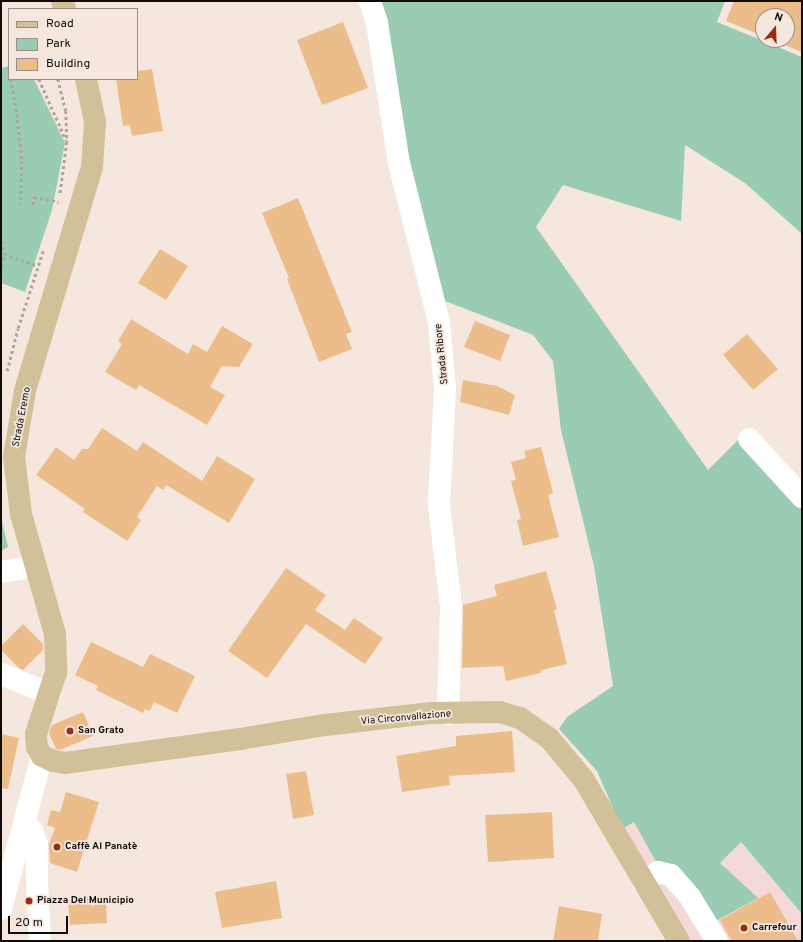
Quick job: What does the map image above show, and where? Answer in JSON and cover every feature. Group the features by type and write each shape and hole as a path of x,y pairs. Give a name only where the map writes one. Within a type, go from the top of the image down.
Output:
{"main road":[{"name":"Strada Eremo","path":"42,756 36,748 36,734 56,672 55,634 21,514 14,457 25,392 92,167 96,122 86,80"},
{"name":"Via Circonvallazione","path":"42,756 52,761 65,763 325,726 431,713 448,714 500,712 520,718 549,738 584,780 679,941"}],"street":[{"name":"Strada Ribore","path":"370,1 377,23 399,163 439,322 445,389 439,505 451,607 448,714"},
{"path":"749,439 802,497"},
{"path":"1,572 22,569 34,564"},
{"path":"1,674 50,694"},
{"path":"1,910 25,823 32,787 42,756"},
{"path":"25,823 32,831 37,845 37,884 40,941"},
{"path":"643,882 658,872 671,875 690,897 716,941"}],"path":[{"path":"11,80 17,114 22,161 21,204"},
{"path":"39,80 67,142"},
{"path":"56,210 59,202 67,142 66,111 58,80"},
{"path":"33,205 34,196 59,202"},
{"path":"1,241 4,254 1,266"},
{"path":"7,372 18,328 45,245"},
{"path":"4,254 38,266"}],"shaded area":[{"path":"690,785 802,914 802,941 688,941 622,829"}],"green space":[{"path":"379,1 725,1 717,22 755,38 755,48 780,48 802,57 802,234 745,183 685,145 681,221 563,185 536,227 708,470 738,440 802,508 802,914 741,842 720,863 758,898 714,922 659,867 634,822 622,829 597,771 559,729 567,717 613,686 594,566 561,430 553,361 533,335 445,301 409,158"},
{"path":"8,66 8,80 34,80 65,143 52,210 25,292 1,283 1,68"},
{"path":"1,517 8,547 1,551"}],"building":[{"path":"734,1 802,1 802,52 792,48 795,48 795,8 755,8 755,33 726,21"},
{"path":"343,22 368,88 322,105 297,40"},
{"path":"152,69 163,131 132,136 130,125 123,126 116,80 138,80 138,71"},
{"path":"298,198 352,332 346,334 352,349 319,362 287,279 289,278 262,213"},
{"path":"160,249 188,266 166,300 138,283"},
{"path":"131,319 188,354 193,344 207,352 222,326 253,344 239,367 222,366 210,387 225,395 207,425 139,385 136,390 105,372 122,344 118,341"},
{"path":"475,321 510,335 500,361 464,347"},
{"path":"747,334 778,369 753,390 723,355"},
{"path":"463,380 497,386 515,395 509,415 460,402"},
{"path":"102,428 137,451 143,442 202,481 217,456 255,479 229,523 166,485 163,490 157,486 137,517 141,520 127,541 83,512 85,509 36,475 56,447 74,460 82,449 88,449"},
{"path":"541,447 553,493 548,495 559,537 523,546 517,520 521,519 511,481 516,480 511,462 526,458 524,451"},
{"path":"286,568 326,595 315,610 345,630 354,618 383,638 365,664 306,624 267,678 228,651"},
{"path":"546,571 557,609 554,610 567,664 541,670 541,673 506,681 503,666 462,668 463,605 497,596 494,585"},
{"path":"23,624 43,644 43,650 23,670 19,668 1,650 1,646"},
{"path":"91,642 143,667 150,654 195,676 177,713 154,702 150,711 145,709 143,713 96,690 98,686 75,675"},
{"name":"San Grato","path":"83,712 93,736 60,750 56,749 49,733 52,725"},
{"path":"512,731 515,772 449,776 450,785 402,792 396,756 456,746 456,736"},
{"path":"1,734 19,738 8,789 1,788"},
{"path":"306,771 314,815 293,819 286,774"},
{"path":"66,792 99,802 77,872 50,863 49,844 55,828 47,825 51,810 60,812"},
{"path":"552,812 554,858 488,862 485,815"},
{"path":"276,881 282,918 222,928 215,892"},
{"path":"770,892 798,941 732,941 720,920"},
{"path":"102,896 102,901 106,901 107,923 70,925 68,903 72,903 72,897"},
{"path":"559,906 602,914 598,941 553,941"}],"place":[{"name":"San Grato","path":"70,731"},
{"name":"Caffè Al Panatè","path":"57,847"},
{"name":"Piazza Del Municipio","path":"29,901"},
{"name":"Carrefour","path":"744,928"}]}
